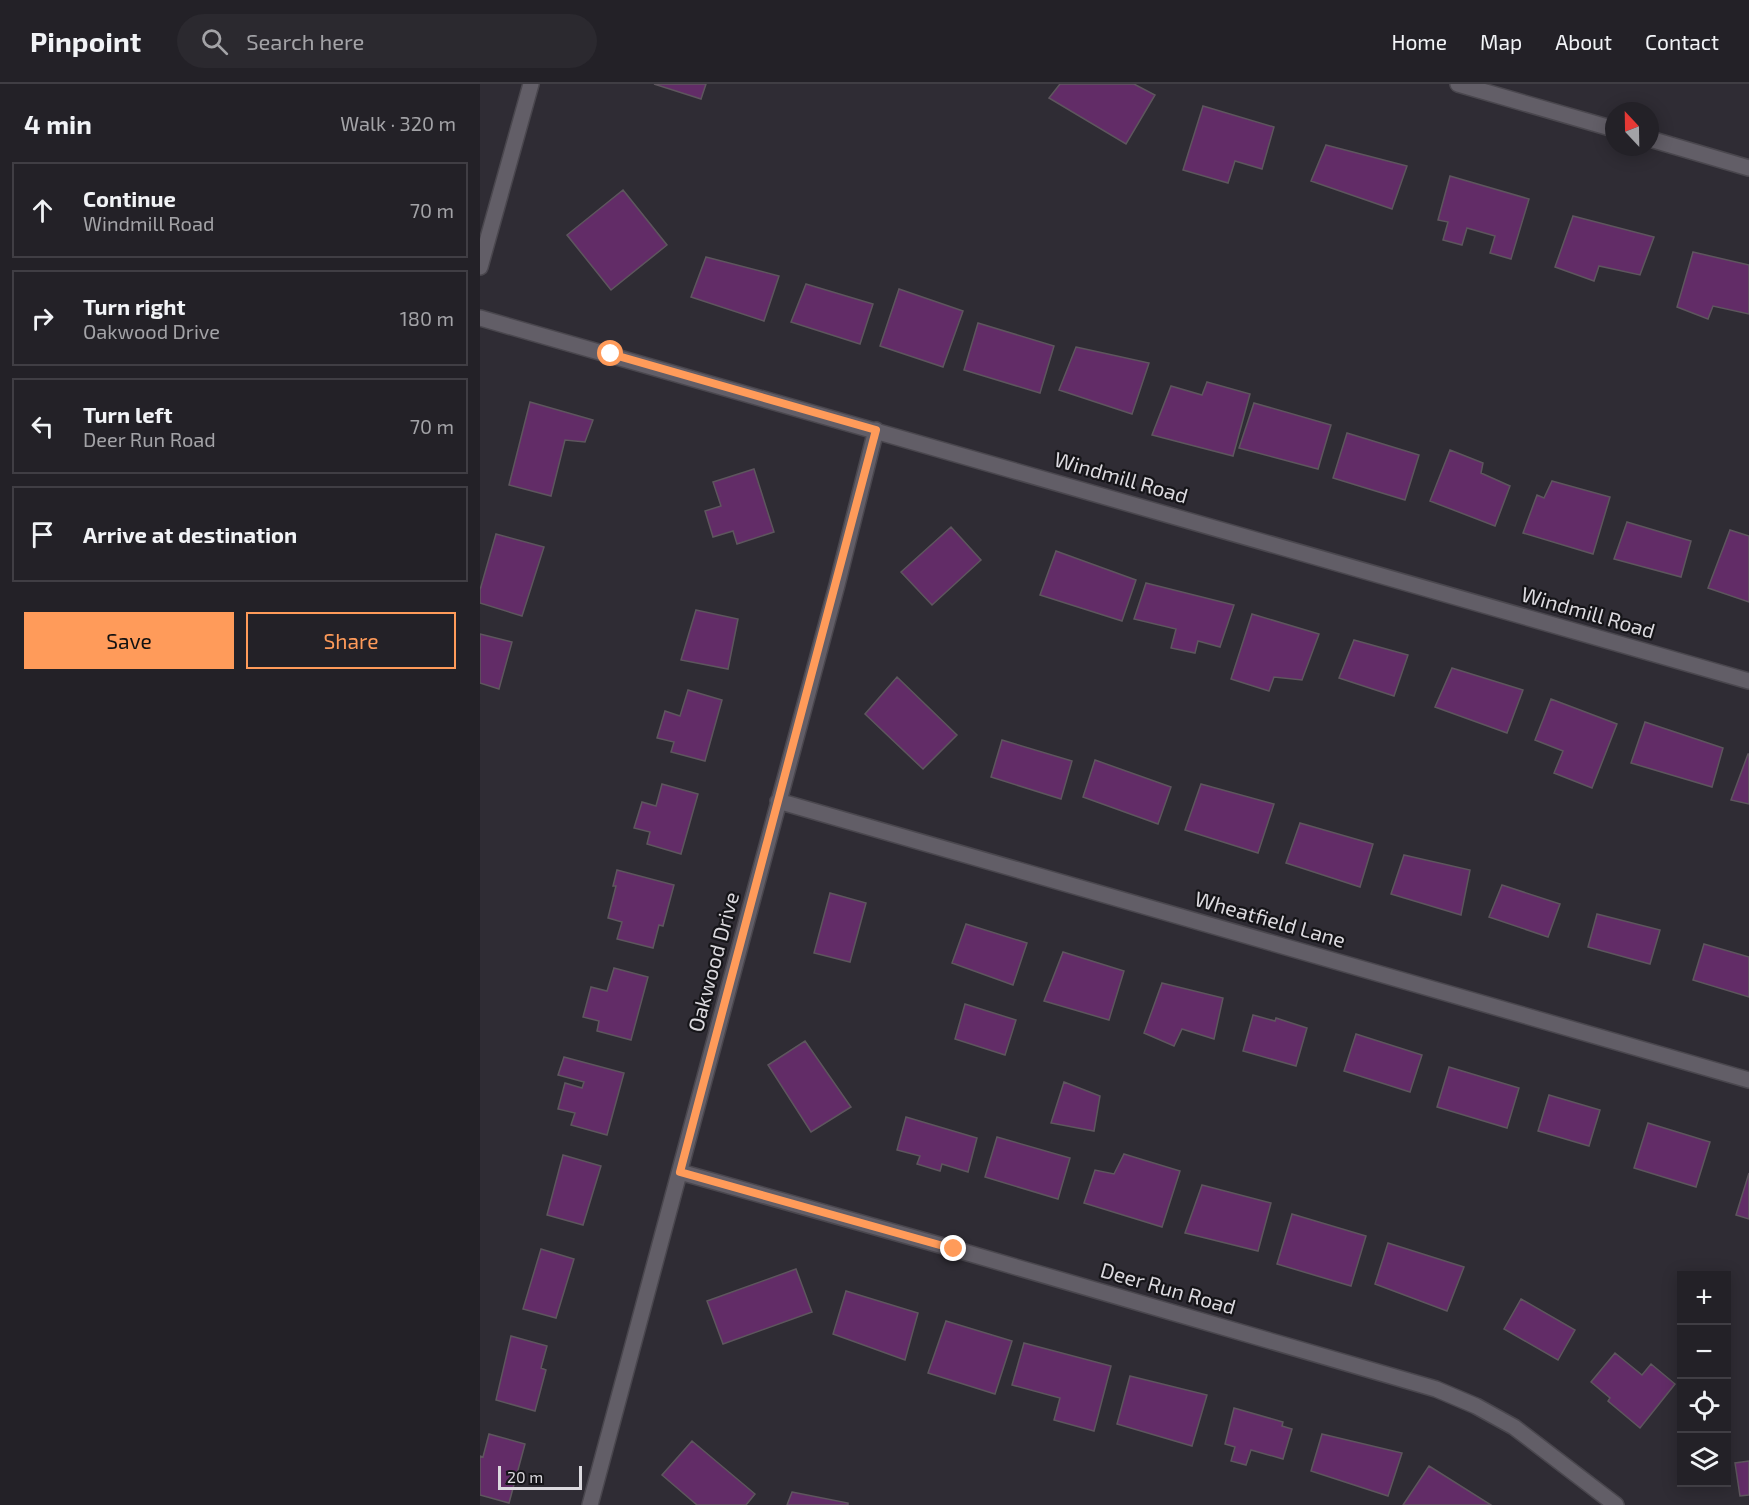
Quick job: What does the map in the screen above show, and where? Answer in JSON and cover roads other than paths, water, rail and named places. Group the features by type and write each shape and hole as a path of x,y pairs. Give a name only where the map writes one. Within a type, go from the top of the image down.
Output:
{"street":[{"path":"480,267 531,84"},
{"path":"1458,84 1605,126"},
{"path":"1659,143 1749,168"},
{"name":"Windmill Road","path":"480,318 1749,681"},
{"name":"Oakwood Drive","path":"590,1505 876,430"},
{"name":"Wheatfield Lane","path":"778,801 1749,1080"},
{"name":"Deer Run Road","path":"680,1172 1436,1389 1476,1406 1514,1427 1616,1505"}]}
